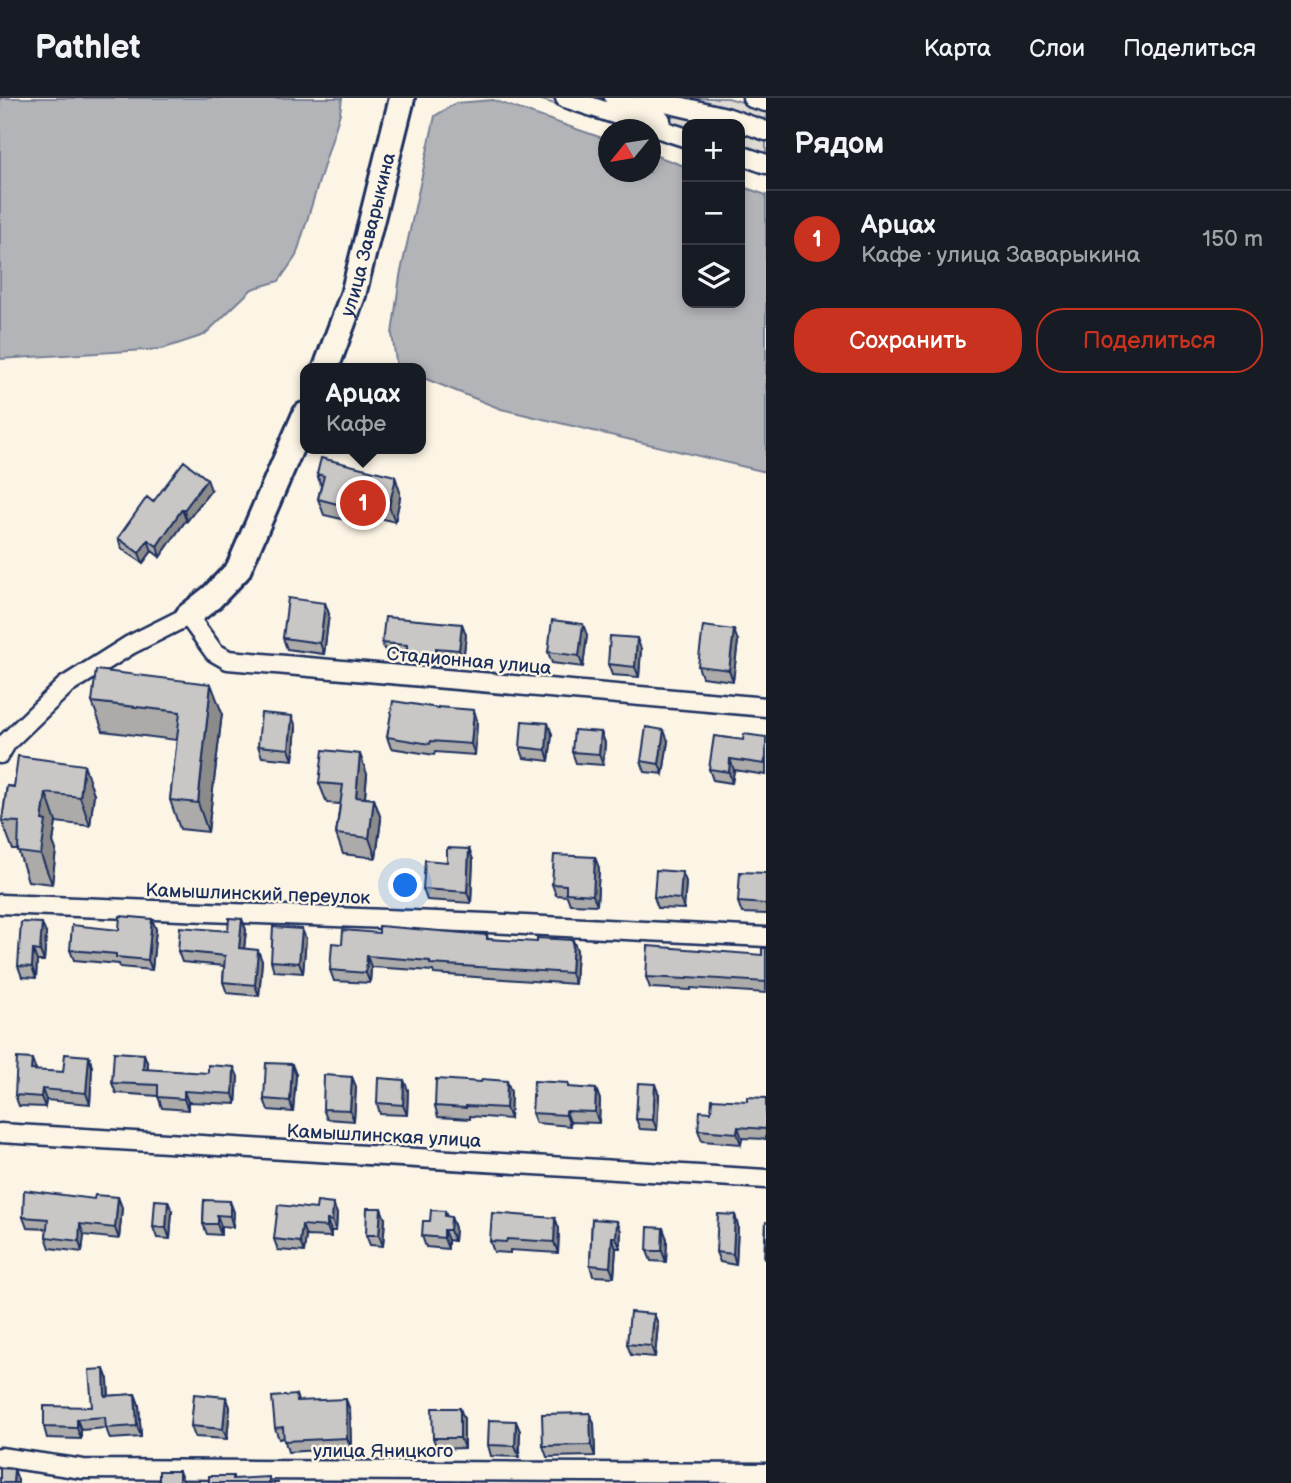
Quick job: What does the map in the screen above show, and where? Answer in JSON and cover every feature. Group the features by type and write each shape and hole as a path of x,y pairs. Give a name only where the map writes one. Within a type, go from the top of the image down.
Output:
{"street":[{"name":"улица Заварыкина","path":"328,363 353,295 402,98"},
{"path":"565,98 682,134"},
{"path":"614,98 726,117 766,131"},
{"path":"752,98 766,102"},
{"path":"641,102 682,132"},
{"path":"745,153 766,153"},
{"path":"745,155 766,164"},
{"path":"0,754 7,741 65,686 130,645 188,616 212,597 238,570 300,427"},
{"name":"Стадионная улица","path":"188,616 214,652 228,660 766,707"},
{"name":"Камышлинский переулок","path":"0,904 766,937"},
{"name":"Камышлинская улица","path":"0,1133 766,1178"},
{"name":"улица Яницкого","path":"0,1457 83,1469 766,1473"}],"shaded area":[{"path":"0,98 342,98 340,113 296,256 279,281 252,289 204,335 162,349 0,359"},
{"path":"536,98 728,98 766,109 766,174 745,168 745,119 682,119 682,146 661,139 661,119 600,119"},
{"path":"493,100 598,137 598,182 661,182 661,158 682,165 682,308 745,308 745,188 766,195 766,472 501,409 426,379 426,363 396,363 392,334 400,276 435,116 456,103"}],"building":[{"path":"321,458 395,476 389,506 355,498 353,508 318,499 324,476 317,474"},
{"path":"184,461 207,479 157,546 148,540 139,553 118,538 147,497 153,502"},
{"path":"288,598 325,603 320,643 283,638"},
{"path":"385,617 462,624 459,650 436,648 436,655 407,652 407,645 382,643"},
{"path":"552,620 583,624 579,656 548,652"},
{"path":"703,626 734,630 729,670 698,666"},
{"path":"610,636 637,638 635,667 608,664"},
{"path":"96,670 211,684 198,803 170,800 180,712 92,702"},
{"path":"393,701 474,710 471,744 431,741 430,744 387,737"},
{"path":"261,713 292,716 289,749 258,746"},
{"path":"522,721 548,723 546,750 520,747"},
{"path":"646,727 664,730 659,764 641,761"},
{"path":"574,730 601,732 599,754 572,752"},
{"path":"744,734 766,737 764,764 730,759 729,772 709,769 714,736 743,740"},
{"path":"323,750 360,754 356,797 374,799 369,838 336,834 343,785 319,783"},
{"path":"18,756 84,765 80,797 46,793 42,820 46,821 41,855 18,852 19,822 2,821 7,786 14,787"},
{"path":"447,848 469,849 467,892 423,889 425,860 447,862"},
{"path":"554,855 595,857 593,895 566,893 566,885 552,884"},
{"path":"656,870 682,872 680,899 654,897"},
{"path":"740,872 766,873 766,904 738,902"},
{"path":"120,916 152,919 148,960 70,950 72,925 119,930"},
{"path":"229,918 242,919 239,948 258,950 255,985 223,982 225,956 178,951 180,927 228,931"},
{"path":"21,922 42,923 40,951 33,950 32,967 18,966"},
{"path":"379,926 487,935 487,939 537,942 537,938 573,940 571,973 430,964 430,961 367,956 366,973 330,970 332,943 342,944 343,930 379,933"},
{"path":"273,927 302,929 299,963 271,961"},
{"path":"648,946 762,955 762,948 766,948 766,982 646,977"},
{"path":"114,1052 144,1054 143,1069 208,1073 208,1065 234,1067 233,1094 184,1091 184,1099 158,1097 158,1085 112,1083"},
{"path":"65,1054 89,1056 86,1093 42,1089 41,1097 15,1095 17,1058 32,1059 31,1070 63,1072"},
{"path":"266,1063 292,1064 290,1101 264,1099"},
{"path":"324,1075 352,1077 350,1110 323,1109"},
{"path":"378,1078 404,1080 403,1105 377,1103"},
{"path":"436,1079 507,1081 506,1108 435,1106"},
{"path":"534,1081 568,1083 568,1087 596,1089 595,1112 566,1111 566,1115 532,1113"},
{"path":"638,1083 655,1084 653,1120 636,1119"},
{"path":"747,1097 766,1098 766,1129 738,1127 737,1133 698,1130 700,1111 711,1112 712,1099 747,1101"},
{"path":"24,1190 94,1199 95,1195 118,1197 115,1228 80,1224 79,1241 46,1237 48,1219 23,1217"},
{"path":"155,1200 168,1201 166,1228 153,1227"},
{"path":"204,1200 230,1201 230,1216 217,1215 217,1224 203,1224"},
{"path":"317,1202 333,1204 332,1221 327,1220 327,1227 302,1225 300,1242 274,1239 278,1205 316,1209"},
{"path":"367,1208 381,1208 379,1235 366,1235"},
{"path":"431,1210 445,1211 445,1216 451,1217 450,1230 444,1230 444,1238 422,1236 423,1221 430,1221"},
{"path":"492,1213 555,1218 554,1242 507,1239 506,1242 490,1241"},
{"path":"718,1214 735,1215 733,1254 716,1252"},
{"path":"592,1219 617,1221 616,1237 612,1237 610,1267 590,1265"},
{"path":"766,1221 766,1258 764,1258"},
{"path":"648,1227 663,1228 662,1251 647,1251"},
{"path":"630,1312 654,1314 651,1346 627,1344"},
{"path":"104,1369 105,1396 135,1394 137,1426 106,1428 105,1417 77,1419 77,1428 44,1427 44,1406 92,1407 89,1370"},
{"path":"194,1394 226,1397 223,1429 191,1426"},
{"path":"296,1395 297,1401 346,1399 347,1438 284,1441 283,1427 275,1428 272,1397"},
{"path":"432,1408 460,1408 460,1438 433,1438"},
{"path":"590,1413 591,1445 543,1446 542,1414"},
{"path":"489,1420 516,1421 515,1446 488,1445"},
{"path":"0,1468 14,1469 13,1483 0,1483"},
{"path":"159,1471 179,1471 179,1483 159,1483"},
{"path":"209,1476 233,1476 233,1479 269,1477 269,1483 209,1483"}],"place":[{"name":"Арцах","path":"363,503"}]}
